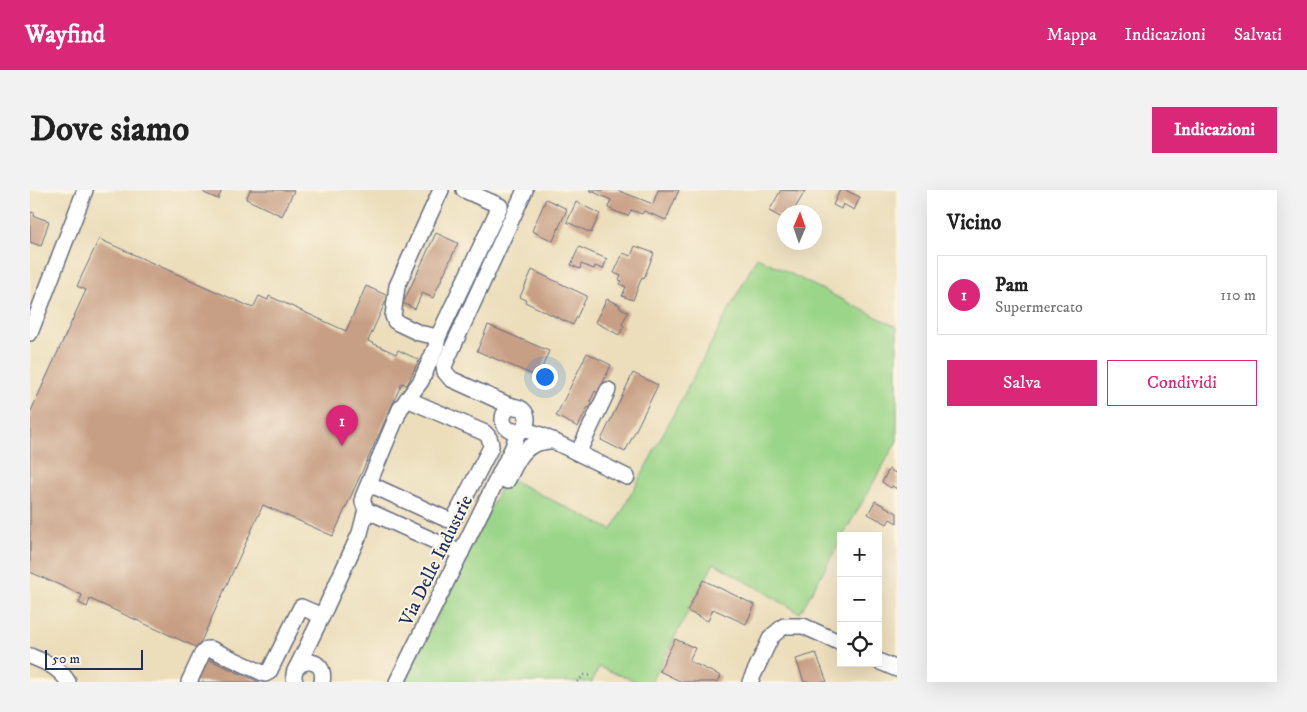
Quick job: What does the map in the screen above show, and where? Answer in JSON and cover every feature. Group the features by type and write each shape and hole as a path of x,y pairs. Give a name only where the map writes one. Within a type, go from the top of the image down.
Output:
{"street":[{"path":"30,333 85,190"},
{"path":"438,337 419,333 398,324 393,319 393,316 397,286 441,190"},
{"path":"294,676 360,533 366,510 363,497 392,427 400,409 421,381 436,347 438,337 500,206 464,190"},
{"path":"525,190 444,366 445,372 448,377 516,407 504,412 515,425 547,438 627,477"},
{"path":"578,453 608,390"},
{"name":"Via Delle Industrie","path":"397,682 509,455 515,425 490,397"},
{"path":"366,489 372,487 380,489 450,520 454,519 491,447 489,437 485,433 407,399"},
{"path":"491,491 505,484 523,452 547,438"},
{"path":"366,510 461,553"},
{"path":"189,682 202,654 207,649 211,649 265,674 269,672 301,607 322,616"},
{"path":"750,682 771,637 784,626 802,626 837,641"},
{"path":"311,639 310,656 314,663"},
{"path":"30,656 52,666 64,675 68,682"},
{"path":"294,676 302,663 308,662 319,666 324,680"},
{"path":"882,663 897,669"}],"path":[{"path":"577,682 584,675 594,676"}],"green space":[{"path":"757,257 897,327 897,441 845,532 837,532 837,547 800,613 714,563 651,682 638,682 599,667 592,682 405,682 506,477 612,530"}],"building":[{"path":"205,190 222,190 218,199 204,193"},
{"path":"250,190 294,191 282,216 246,199"},
{"path":"589,190 617,190 653,204 658,190 679,190 666,220 644,211 642,214 631,210 628,216 617,212 608,208 611,200"},
{"path":"781,190 805,191 797,205 777,205 777,215 769,211"},
{"path":"840,190 845,190 860,197 854,210 843,204 841,209 833,205"},
{"path":"546,199 567,209 553,241 532,231"},
{"path":"576,202 600,214 591,233 567,222"},
{"path":"30,212 35,213 34,216 49,221 41,246 30,242"},
{"path":"436,233 458,243 433,298 422,293 415,309 403,303"},
{"path":"99,239 253,308 259,296 268,300 269,296 346,331 366,286 388,296 368,341 396,354 398,350 419,360 407,385 402,383 333,536 263,505 198,648 90,599 87,607 79,603 82,595 30,572 30,413 86,290 77,286"},
{"path":"635,246 654,253 633,300 622,296 626,287 620,284 622,281 619,280 621,276 614,273 623,253 631,256"},
{"path":"579,247 607,259 603,269 595,266 594,269 581,264 580,269 571,265"},
{"path":"532,270 587,296 573,325 525,302 526,300 520,297"},
{"path":"607,299 620,305 619,307 628,312 619,335 595,322"},
{"path":"488,325 549,351 538,377 477,351"},
{"path":"587,353 611,365 598,393 595,391 590,402 594,403 591,408 588,407 578,427 556,416"},
{"path":"633,373 658,385 625,452 601,440"},
{"path":"889,469 895,473 897,469 897,489 892,486 891,488 882,482"},
{"path":"875,501 897,513 897,523 890,519 887,524 868,514"},
{"path":"703,580 755,605 746,624 713,609 708,621 687,611"},
{"path":"675,639 695,648 689,661 721,676 718,682 682,682 659,671"},
{"path":"816,653 827,682 804,682 796,659"},
{"path":"203,657 259,682 192,682"}],"place":[{"name":"Pam","path":"342,446"}]}
